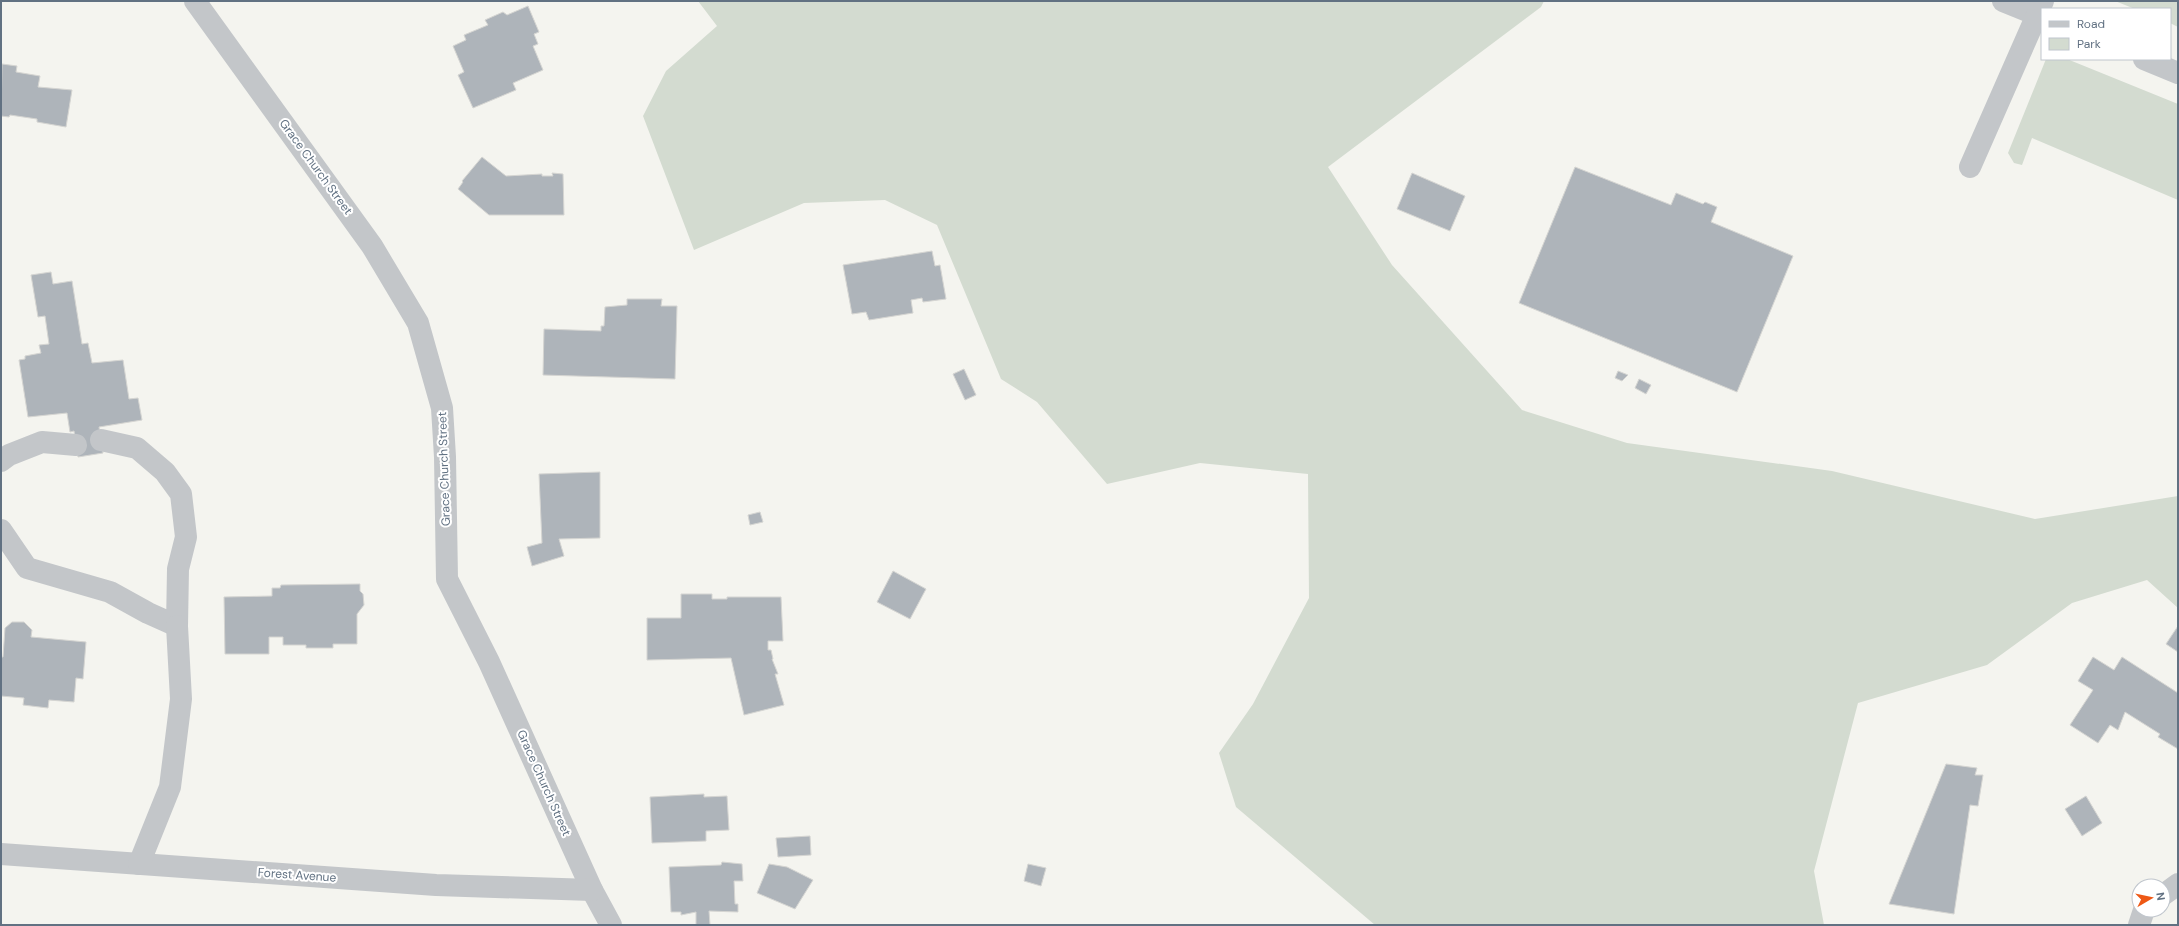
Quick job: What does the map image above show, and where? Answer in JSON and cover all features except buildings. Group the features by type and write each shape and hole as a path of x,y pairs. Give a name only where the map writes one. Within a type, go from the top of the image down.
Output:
{"street":[{"name":"Grace Church Street","path":"196,1 372,246 418,323 442,408 446,457 447,579 489,662 592,890 611,925"},
{"path":"1970,167 2041,11 2003,1"},
{"path":"2146,60 2178,73"},
{"path":"101,440 137,448 165,472 181,494 186,537 178,569 177,626 181,699 170,787 139,864"},
{"path":"1,461 9,454 42,442 76,445"},
{"path":"1,530 27,568 110,592 148,613 177,626"},
{"name":"Forest Avenue","path":"1,854 436,886 592,890"}],"green space":[{"path":"698,1 1544,1 1541,7 1328,167 1392,265 1522,410 1627,443 1832,471 2035,519 2178,496 2178,608 2147,580 2072,603 1987,665 1858,703 1814,871 1824,925 1375,925 1236,807 1219,753 1253,704 1309,598 1308,474 1200,463 1107,484 1037,402 1001,379 937,225 885,200 804,203 694,250 643,116 666,71 717,26"},
{"path":"2115,1 2178,1 2178,27 2171,24 2171,8 2132,8"},
{"path":"2046,60 2069,60 2178,104 2178,200 2032,138 2022,165 2014,163 2008,153"}]}
